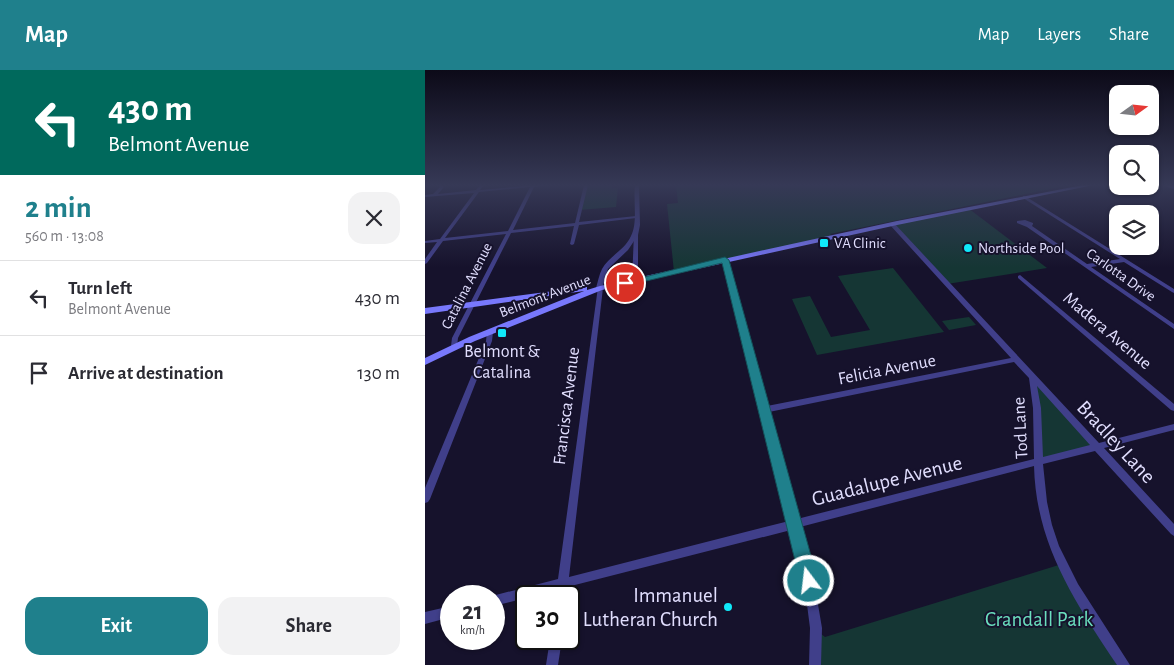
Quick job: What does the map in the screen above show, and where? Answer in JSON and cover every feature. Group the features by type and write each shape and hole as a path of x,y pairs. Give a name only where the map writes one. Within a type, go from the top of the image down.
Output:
{"main road":[{"name":"Belmont Avenue","path":"425,362 454,346 600,288 947,213"},
{"path":"425,311 600,288"},
{"path":"525,298 573,298"}],"street":[{"path":"425,262 462,213"},
{"name":"Catalina Avenue","path":"454,346 455,338 519,213"},
{"path":"572,244 578,213"},
{"path":"635,281 636,213"},
{"path":"1049,213 1174,291"},
{"path":"425,242 636,217"},
{"name":"Tod Lane","path":"892,224 1032,377 1039,417 1039,462 1042,502 1056,552 1083,604 1124,665"},
{"name":"Carlotta Drive","path":"1029,226 1174,327"},
{"name":"Francisca Avenue","path":"563,584 601,275 605,267 628,246 635,234"},
{"path":"725,260 814,605 815,665"},
{"path":"1086,266 1124,260"},
{"name":"Madera Avenue","path":"1020,277 1174,408"},
{"path":"425,500 489,341 490,332"},
{"name":"Felicia Avenue","path":"764,410 1016,359"},
{"name":"Bradley Lane","path":"1032,377 1174,531"},
{"name":"Guadalupe Avenue","path":"505,598 1174,427"},
{"path":"425,618 440,615"},
{"path":"552,665 554,650"}],"green space":[{"path":"668,213 934,213 830,234 833,237 674,272"},
{"name":"Northside Pool","path":"945,213 974,213 1047,268 947,284 892,224"},
{"path":"893,268 944,332 817,355 792,299 810,296 831,337 870,330 838,276"},
{"path":"969,317 976,325 949,330 942,321"},
{"path":"1032,377 1097,447 1039,462"},
{"name":"Crandall Park","path":"1062,564 1124,665 815,665 816,630 825,637"}],"place":[{"name":"VA Clinic","path":"824,243"},
{"name":"Northside Pool","path":"968,248"},
{"name":"Belmont & Catalina","path":"502,333"},
{"name":"Immanuel Lutheran Church","path":"728,607"}],"route":[{"path":"625,283 725,260 809,581"}]}
